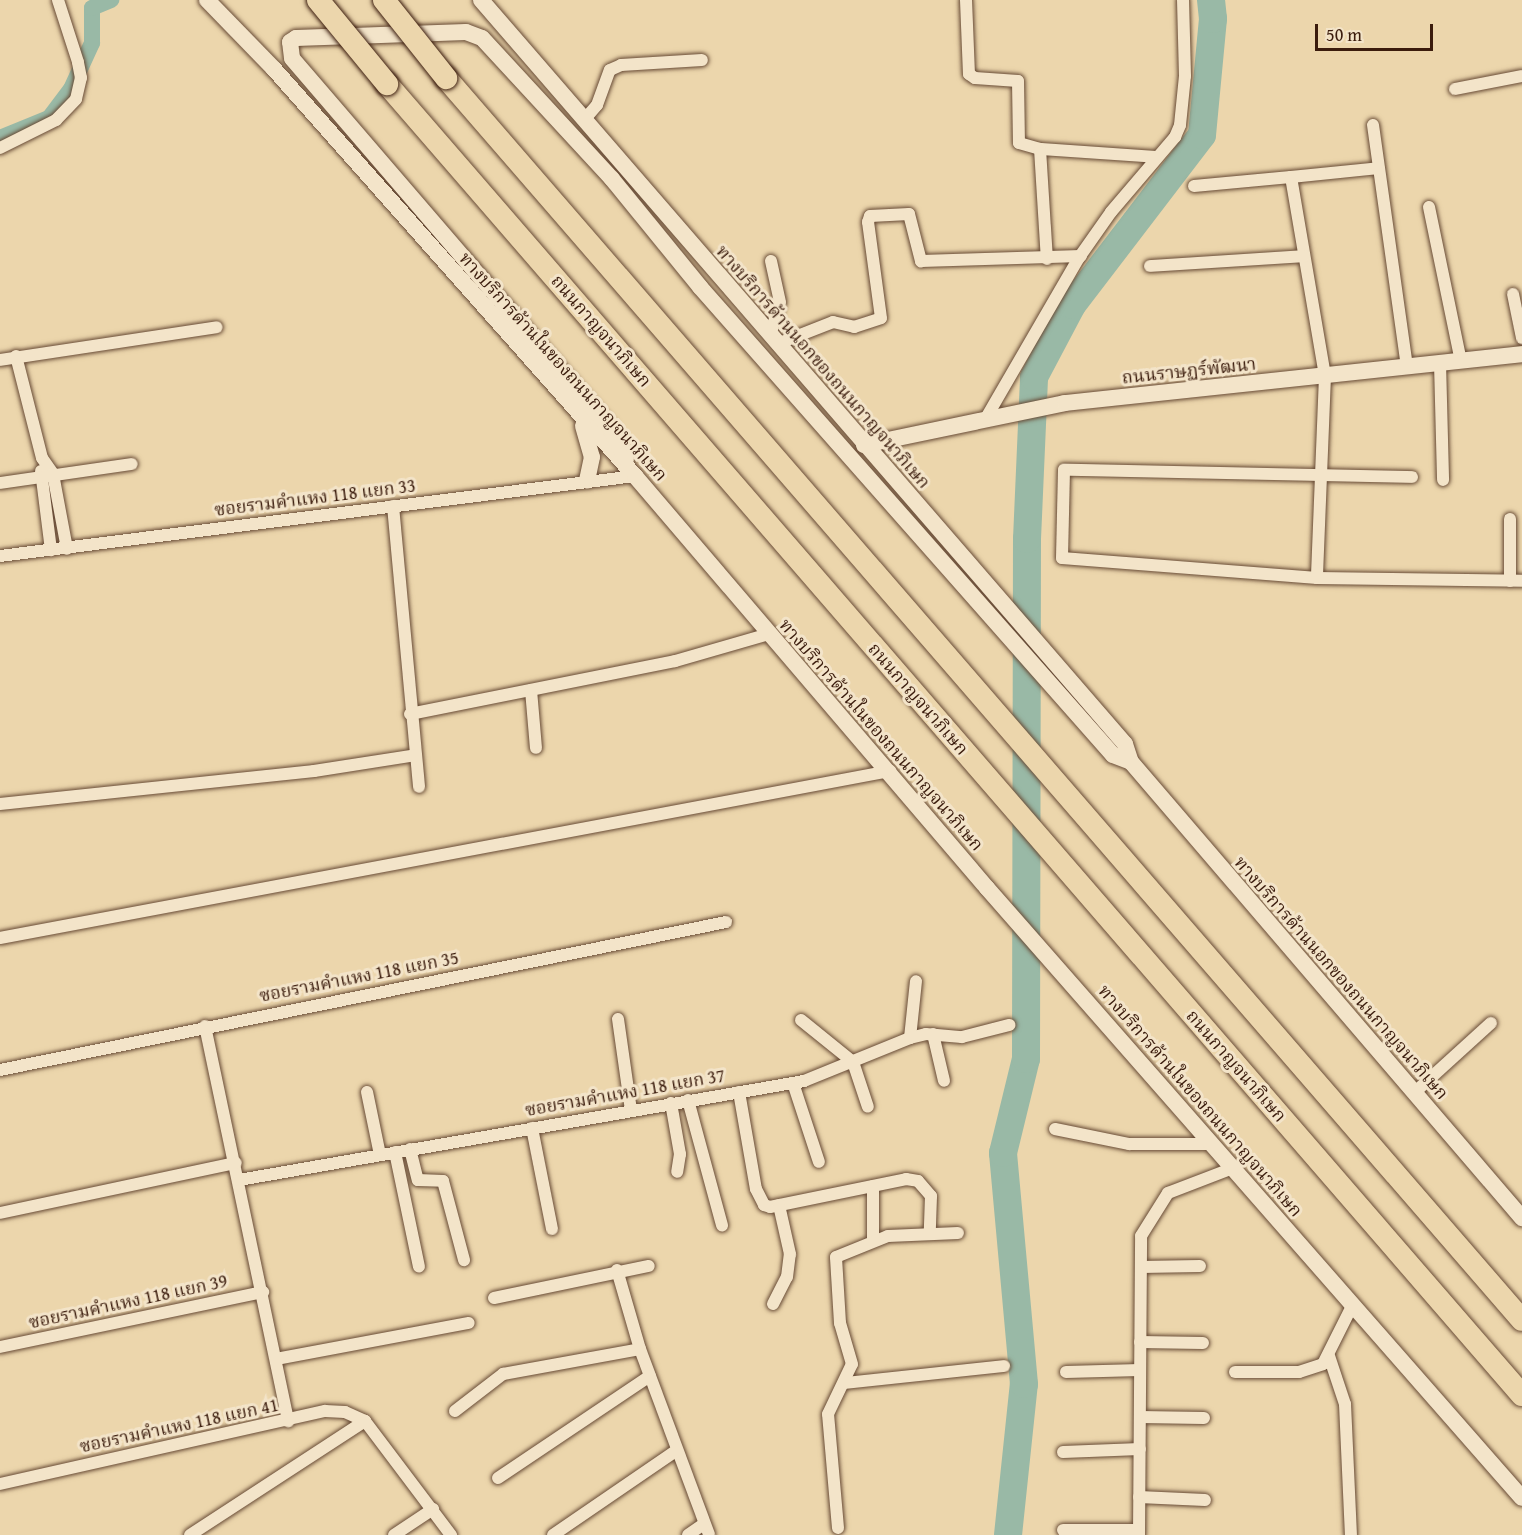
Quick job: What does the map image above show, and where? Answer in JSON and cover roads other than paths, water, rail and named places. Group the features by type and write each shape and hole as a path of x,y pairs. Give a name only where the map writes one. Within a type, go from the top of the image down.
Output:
{"highway":[{"name":"ถนนกาญจนาภิเษก","path":"318,0 387,84 1522,1395"},
{"path":"384,0 446,78 1522,1320"}],"main road":[{"name":"ทางบริการด้านในของถนนกาญจนาภิเษก","path":"207,0 274,69 581,420 635,476 769,634 890,771 987,888 1522,1498"},
{"path":"468,0 497,28 612,179 700,286 966,576"},
{"name":"ทางบริการด้านนอกของถนนกาญจนาภิเษก","path":"481,0 497,28 584,120 864,445 966,576 1081,707 1113,755 1131,762 1522,1218"},
{"path":"612,179 474,33 296,38 290,42 292,57 609,427 635,476"},
{"name":"ถนนราษฏร์พัฒนา","path":"864,445 1006,413 1065,403 1522,354"},
{"path":"581,420 592,457 587,480"}],"street":[{"path":"0,148 56,120 76,99 81,78 58,0"},
{"path":"986,418 1079,257 1156,157 1175,136 1181,116 1185,76 1183,0"},
{"path":"966,1 969,74 975,78 1018,81 1019,143 1040,148 1156,157"},
{"path":"584,120 597,105 610,70 621,65 702,60"},
{"path":"1455,89 1522,76"},
{"path":"1373,125 1407,367"},
{"path":"1040,148 1047,259"},
{"path":"1194,186 1379,168"},
{"path":"1291,177 1325,376 1317,578"},
{"path":"1429,207 1461,361"},
{"path":"771,261 780,302 774,340 833,322 854,327 881,318 868,222 870,216 909,214 921,261 1018,256 1047,259 1071,254 1079,257"},
{"path":"1150,266 1304,256"},
{"path":"1513,294 1522,338"},
{"path":"0,360 217,327"},
{"path":"16,356 42,458 53,474 67,549"},
{"path":"1440,363 1443,480"},
{"path":"42,458 40,477 51,550"},
{"path":"0,483 132,464"},
{"path":"1412,477 1321,477 1064,470 1062,558 1317,578 1516,581 1510,519"},
{"name":"ซอยรามคำแหง 118 แยก 33","path":"0,556 587,480 635,476"},
{"path":"393,506 419,787"},
{"path":"411,714 675,661 769,634"},
{"path":"531,690 537,748"},
{"path":"0,804 314,771 416,755"},
{"path":"0,938 890,771"},
{"name":"ซอยรามคำแหง 118 แยก 35","path":"0,1070 206,1026 726,922"},
{"path":"910,1038 915,981"},
{"path":"618,1019 631,1110"},
{"path":"801,1020 853,1062 868,1107"},
{"path":"1414,1093 1491,1023"},
{"name":"ซอยรามคำแหง 118 แยก 37","path":"239,1180 794,1083 910,1038 933,1034 962,1037 1009,1024"},
{"path":"206,1026 288,1421"},
{"path":"933,1034 944,1081"},
{"path":"794,1083 819,1162"},
{"path":"367,1092 380,1155"},
{"path":"739,1092 756,1189 764,1205 779,1205 906,1179 918,1181 931,1196 930,1234"},
{"path":"688,1101 722,1225"},
{"path":"671,1103 680,1154 677,1172"},
{"path":"532,1128 552,1229"},
{"path":"1055,1129 1129,1144 1212,1144"},
{"path":"410,1149 418,1180 443,1181 464,1260"},
{"path":"394,1152 419,1267"},
{"path":"0,1213 236,1163"},
{"path":"1063,1530 1139,1533 1141,1236 1168,1192 1233,1168"},
{"path":"873,1186 873,1239"},
{"path":"773,1304 788,1277 790,1254 779,1205"},
{"path":"838,1528 828,1414 830,1404 845,1383 852,1364 840,1323 834,1265 836,1257 873,1239 958,1233"},
{"path":"494,1298 617,1269 649,1266"},
{"path":"1141,1267 1200,1266"},
{"path":"617,1269 640,1349 706,1530 688,1535"},
{"name":"ซอยรามคำแหง 118 แยก 39","path":"0,1347 263,1292"},
{"path":"1235,1372 1312,1370 1329,1356 1352,1306"},
{"path":"276,1359 469,1323"},
{"path":"1140,1342 1203,1343"},
{"path":"455,1411 503,1374 640,1349"},
{"path":"1329,1356 1345,1404 1351,1535"},
{"path":"845,1383 1004,1366"},
{"path":"1066,1372 1140,1370"},
{"path":"498,1478 650,1376"},
{"name":"ซอยรามคำแหง 118 แยก 41","path":"0,1484 325,1411 345,1412 365,1420"},
{"path":"1140,1417 1204,1418"},
{"path":"190,1535 365,1420 451,1535"},
{"path":"1064,1452 1140,1449"},
{"path":"554,1535 677,1450"},
{"path":"1139,1497 1205,1500"},
{"path":"394,1535 433,1509"}],"waterway":[{"path":"0,138 49,118 71,89 92,43 92,8 111,0"},
{"path":"1008,1535 1024,1384 1003,1153 1026,1059 1027,539 1034,377 1072,305 1202,135 1213,19 1211,0"}]}
